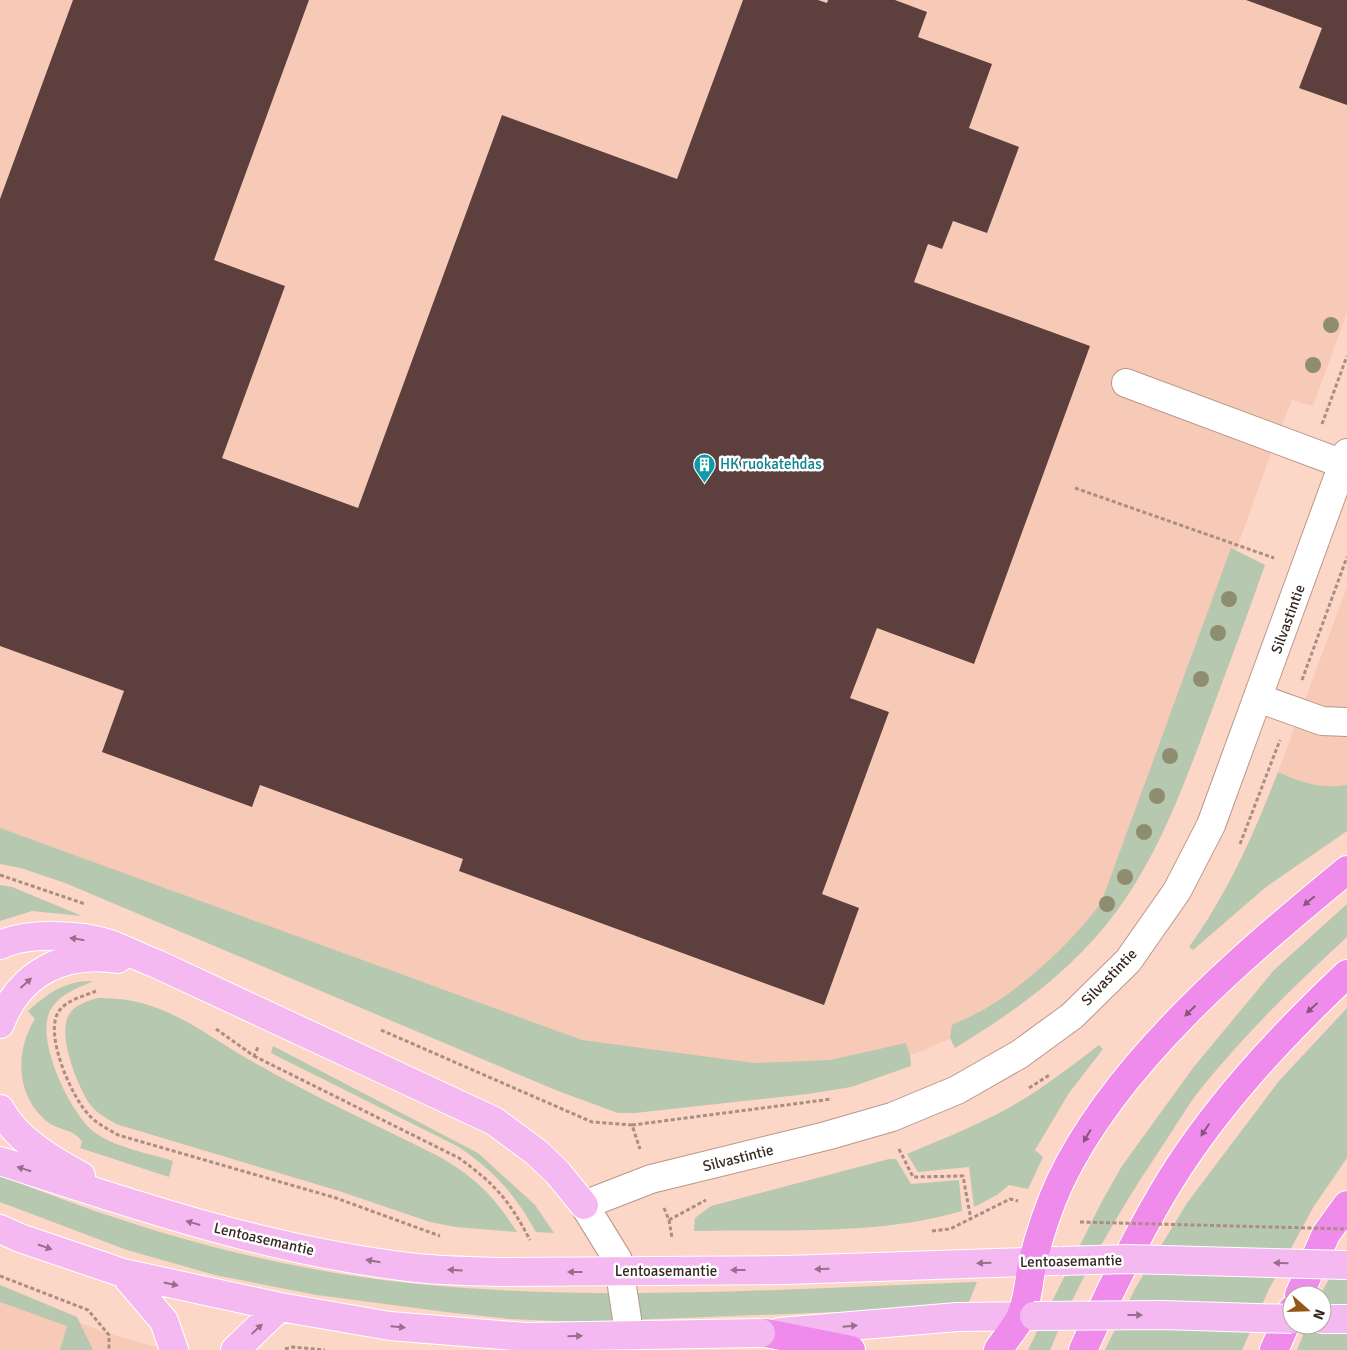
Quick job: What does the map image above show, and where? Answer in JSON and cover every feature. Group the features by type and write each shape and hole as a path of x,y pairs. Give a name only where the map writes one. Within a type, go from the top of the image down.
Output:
{"highway":[{"path":"998,1350 1028,1316 1033,1262 1048,1210 1060,1180 1100,1113 1161,1038 1274,930 1347,870"},
{"path":"1083,1350 1113,1284 1162,1193 1215,1116 1292,1026 1347,974"},
{"path":"1303,1285 1326,1234 1347,1205"},
{"path":"1274,1350 1282,1332"},
{"path":"764,1333 851,1350"}],"main road":[{"path":"0,945 16,938 64,936 108,944 156,964 494,1121 536,1152 557,1172 584,1205"},
{"path":"0,1024 19,989 37,972 65,960 104,957 156,964"},
{"path":"0,1109 8,1122 33,1146 63,1166 137,1206"},
{"name":"Lentoasemantie","path":"0,1161 137,1206 265,1241 408,1267 502,1272 786,1270 1138,1260 1347,1265"},
{"path":"0,1229 20,1238 123,1273 280,1307 390,1326 526,1337 764,1333 956,1317 1162,1315 1282,1319"},
{"path":"123,1273 164,1321 174,1350"},
{"path":"234,1350 280,1307"},
{"path":"1332,1319 1347,1319"}],"street":[{"path":"1126,383 1312,452 1345,458"},
{"name":"Silvastintie","path":"584,1205 651,1179 826,1136 892,1117 957,1090 1020,1054 1072,1016 1128,961 1177,891 1212,825 1345,458"},
{"path":"1258,698 1322,721 1347,722"},
{"path":"584,1205 618,1260 628,1319 625,1350"}],"path":[{"path":"1312,452 1347,356"},
{"path":"1075,488 1339,579"},
{"path":"1271,567 1278,549"},
{"path":"101,989 70,1002 59,1011 54,1021 56,1045 66,1076 88,1114 100,1125 118,1135 336,1198 426,1232 449,1238"},
{"path":"254,1056 272,1019"},
{"path":"212,1027 254,1056 459,1158 487,1178 513,1207 533,1245"},
{"path":"632,1125 798,1105 841,1097"},
{"path":"899,1149 913,1177 963,1176 971,1220"},
{"path":"925,1232 950,1229 1010,1199 1080,1222 1347,1229"},
{"path":"0,1276 88,1310 109,1335 109,1350"},
{"path":"279,1350 292,1347 329,1350"}],"shaded area":[{"path":"0,0 1347,0 1347,313 1313,406 1292,400 1276,439 1233,559 1142,861 1080,940 951,1038 917,1053 821,1076 655,1076 0,853"},
{"path":"1347,587 1347,785 1330,788 1303,783 1278,772"},
{"path":"0,1289 103,1332 167,1350 0,1350"}],"green space":[{"path":"1231,548 1265,565 1190,768 1158,843 1145,867 1116,912 1082,952 1043,988 1022,1004 955,1048 950,1038 952,1025 991,1005 1040,969 1066,944 1101,903"},
{"path":"1278,772 1320,786 1347,785 1347,831 1266,887 1193,950 1189,947 1228,884"},
{"path":"0,828 582,1040 754,1063 830,1060 906,1043 911,1066 851,1087 808,1094 635,1113 618,1113 558,1091 65,883 21,868 0,864"},
{"path":"0,885 12,887 82,916 32,911 0,921"},
{"path":"1347,904 1347,937 1254,1028 1198,1093 1131,1195 1101,1245 1074,1296 1050,1350 1028,1350 1101,1203 1122,1166 1193,1068 1274,970"},
{"path":"93,981 63,996 50,1011 47,1024 47,1039 57,1075 75,1109 94,1132 122,1146 173,1161 169,1177 80,1148 82,1142 76,1135 49,1123 38,1113 30,1101 22,1074 24,1046 28,1032 35,1019 28,1011 58,989 74,983"},
{"path":"97,998 121,999 142,1003 180,1018 300,1088 438,1156 483,1188 517,1232 456,1227 430,1222 339,1191 116,1124 98,1112 89,1103 74,1071 65,1033 66,1022 72,1010"},
{"path":"1347,1008 1347,1158 1314,1206 1269,1289 1242,1350 1105,1350 1136,1287 1187,1203 1279,1081"},
{"path":"1099,1045 1103,1049 1069,1093 1035,1150 1043,1157 1028,1189 1009,1185 997,1195 974,1207 969,1167 918,1172 907,1154 969,1128 1005,1110 1041,1088"},
{"path":"273,1046 478,1153 535,1205 554,1233 536,1232 503,1184 459,1147 271,1053"},
{"path":"889,1159 896,1159 911,1184 959,1180 962,1211 929,1219 863,1228 694,1231 695,1218 711,1206"},
{"path":"0,1175 104,1214 210,1246 319,1270 374,1279 497,1290 566,1293 703,1292 977,1282 967,1307 578,1322 510,1319 446,1312 317,1295 215,1275 127,1250 0,1202"},
{"path":"1347,1248 1347,1350 1297,1350 1303,1335 1332,1335 1332,1285 1326,1285"},
{"path":"0,1285 77,1317 93,1350 60,1350 67,1326 0,1302"}],"building":[{"name":"HK ruokatehdas","path":"73,0 309,0 214,260 285,286 222,458 358,508 502,115 677,179 743,0 818,0 827,3 828,0 895,0 927,12 918,37 992,64 969,128 1019,147 987,233 953,221 942,249 928,244 914,282 1090,346 974,664 877,628 850,698 889,712 822,894 859,908 824,1005 459,871 463,859 260,785 252,807 102,752 124,691 0,646 0,199"},
{"path":"1246,0 1347,0 1347,105 1299,88 1322,28"}],"place":[{"name":"HK ruokatehdas","path":"704,483"}]}
